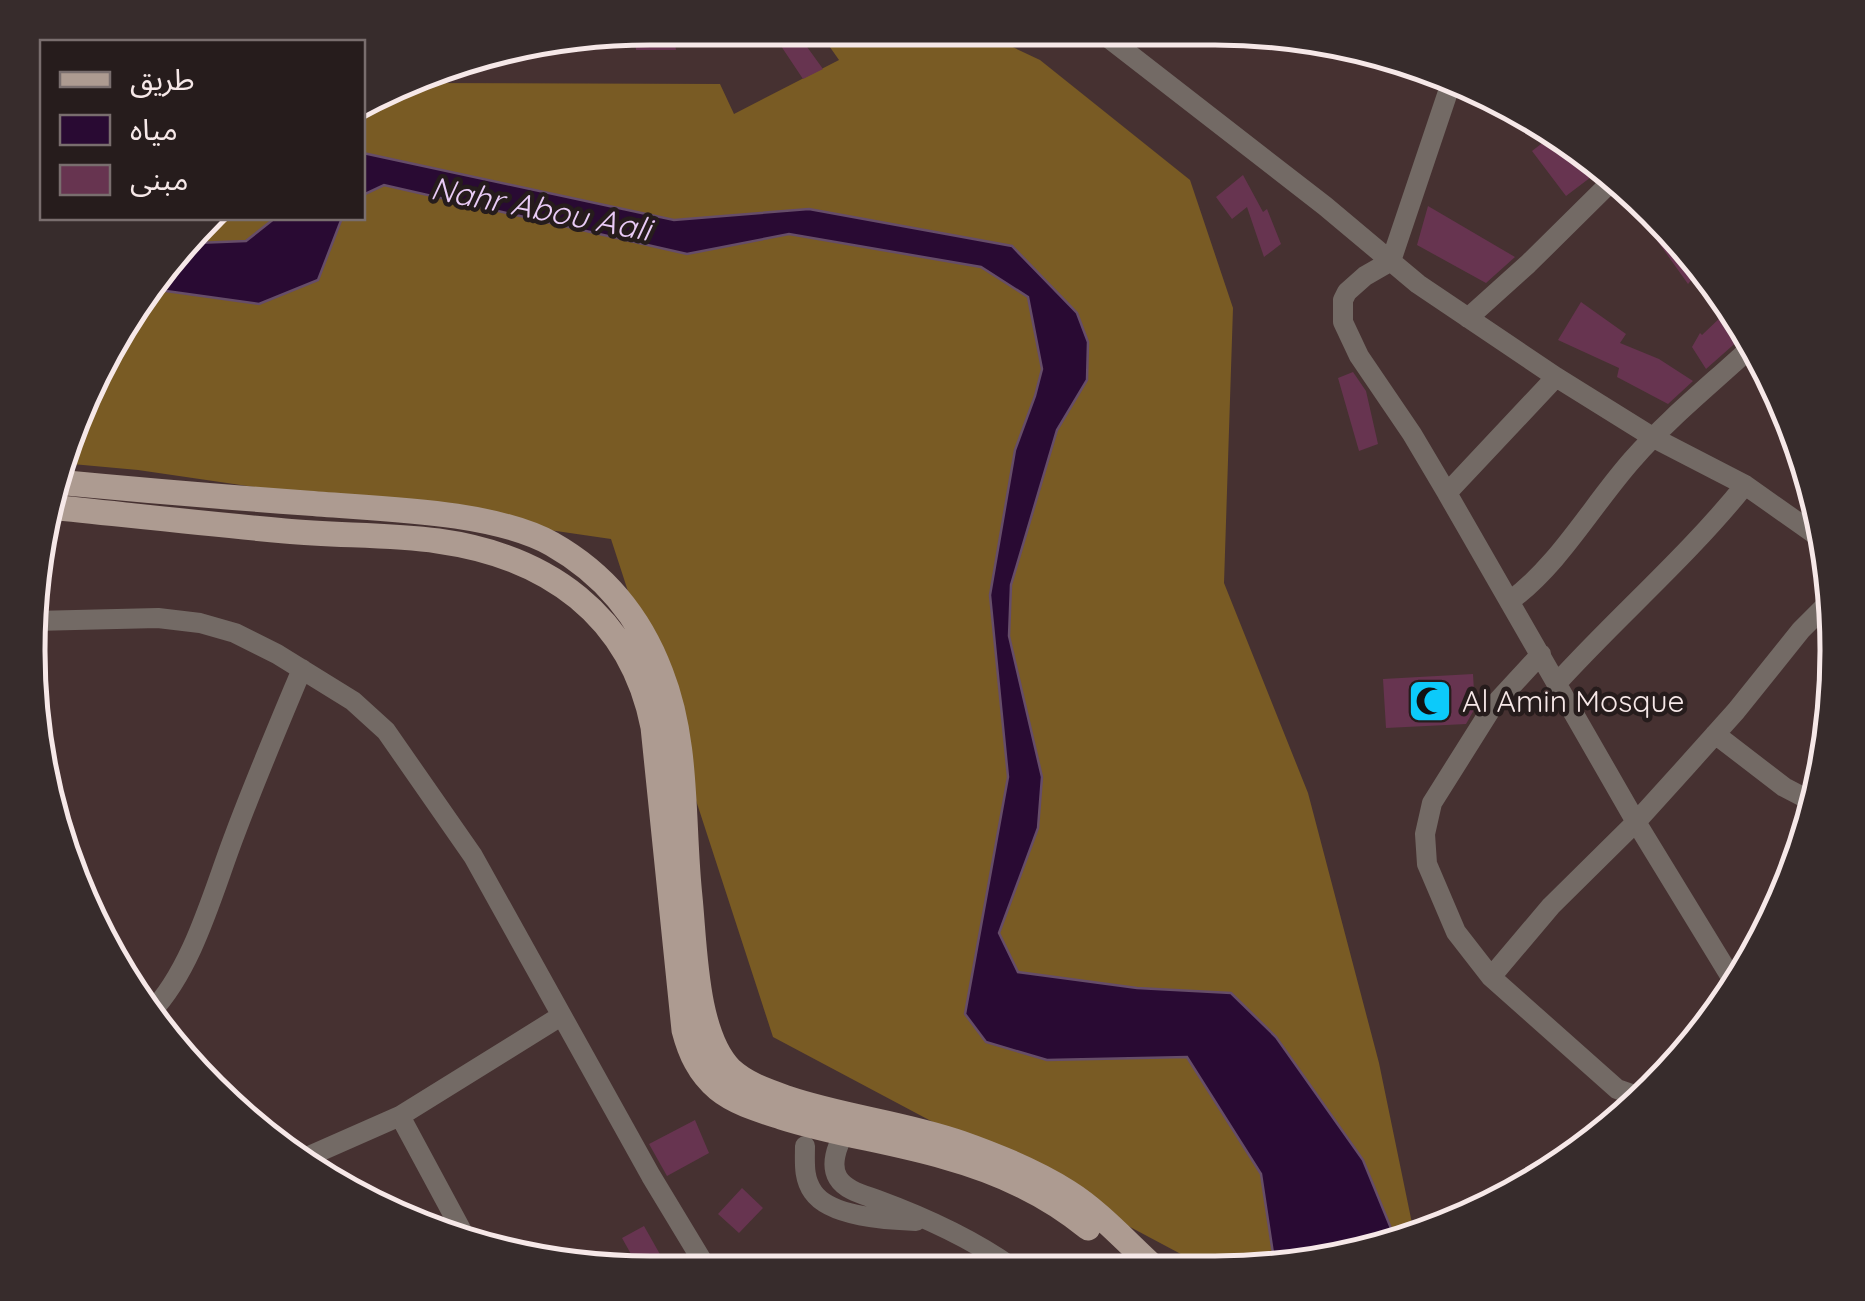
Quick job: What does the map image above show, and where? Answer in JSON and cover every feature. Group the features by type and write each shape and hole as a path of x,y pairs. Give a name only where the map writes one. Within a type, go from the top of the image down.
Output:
{"main road":[{"path":"69,483 399,511 482,522 518,530 552,544 597,576 621,598 648,640 673,710 705,1020 712,1044 730,1069 746,1081 814,1112 956,1141 1010,1161 1070,1193 1141,1256"},
{"path":"119,514 121,488"},
{"path":"63,508 289,532 437,540 511,558 580,599 606,623 625,651 651,716 684,1030 702,1074 720,1091 753,1108 810,1126 945,1157 1002,1177 1044,1197 1084,1225 1118,1256"},
{"path":"398,538 399,511"}],"street":[{"path":"1118,45 1418,284 1556,377 1654,438 1745,485 1807,529"},
{"path":"1448,92 1391,261 1365,276 1348,292 1343,300 1344,322 1359,356 1447,492 1636,822 1727,972"},
{"path":"1468,318 1605,188"},
{"path":"1510,600 1539,575 1633,459 1743,356"},
{"path":"1447,492 1556,377"},
{"path":"1558,682 1745,485"},
{"path":"1491,978 1562,894 1636,822 1715,734 1819,612"},
{"path":"46,621 158,618 200,623 236,633 353,701 386,731 473,856 698,1256"},
{"path":"1541,654 1494,706 1432,803 1424,834 1428,864 1456,932 1491,978 1617,1089 1628,1093"},
{"path":"158,1003 188,958 302,670"},
{"path":"1715,734 1784,787 1802,795"},
{"path":"314,1154 400,1116 561,1016"},
{"path":"400,1116 459,1225"},
{"path":"844,1134 836,1149 834,1165 840,1181 850,1189 953,1230 994,1256"},
{"path":"806,1146 804,1170 811,1189 826,1204 870,1216 933,1222"}],"shaded area":[{"path":"828,45 1008,45 1040,60 1190,180 1233,308 1224,583 1308,793 1379,1063 1412,1223 1294,1251 1185,1256 773,1037 611,539 138,470 75,464 91,419 126,348 170,282 224,220 365,220 365,117 383,107 440,83 720,84 734,114 839,60"}],"water":[{"name":"Nahr Abou Aali","path":"365,153 674,220 809,209 1012,246 1077,313 1088,342 1087,380 1057,430 1011,585 1009,636 1042,777 1038,828 999,933 1018,972 1137,988 1231,993 1276,1037 1363,1160 1391,1229 1333,1244 1273,1253 1261,1174 1187,1057 1047,1060 986,1042 965,1014 1008,777 990,595 1015,450 1042,369 1028,297 981,267 789,234 687,254 384,185 365,194"},
{"path":"272,220 341,220 318,280 259,304 164,291 203,243 246,241"}],"building":[{"path":"636,45 675,45 676,50 636,50"},
{"path":"806,45 823,69 803,79 781,46"},
{"path":"1543,142 1591,177 1566,196 1532,151"},
{"path":"1243,175 1263,212 1267,209 1281,244 1264,257 1247,207 1232,219 1216,197"},
{"path":"1428,206 1515,257 1486,283 1417,245"},
{"path":"1647,226 1692,279 1688,284"},
{"path":"1581,302 1626,334 1620,343 1659,359 1693,381 1668,404 1617,377 1619,368 1558,340"},
{"path":"1720,318 1736,343 1706,369 1692,347"},
{"path":"1353,372 1366,391 1378,444 1359,451 1338,378"},
{"name":"Al Amin Mosque","path":"1473,674 1475,708 1466,724 1386,728 1383,679"},
{"path":"695,1120 709,1153 667,1176 649,1144"},
{"path":"742,1188 763,1208 739,1233 718,1214"},
{"path":"644,1226 661,1256 632,1256 622,1238"}],"place":[{"name":"Al Amin Mosque","path":"1430,701"}]}
